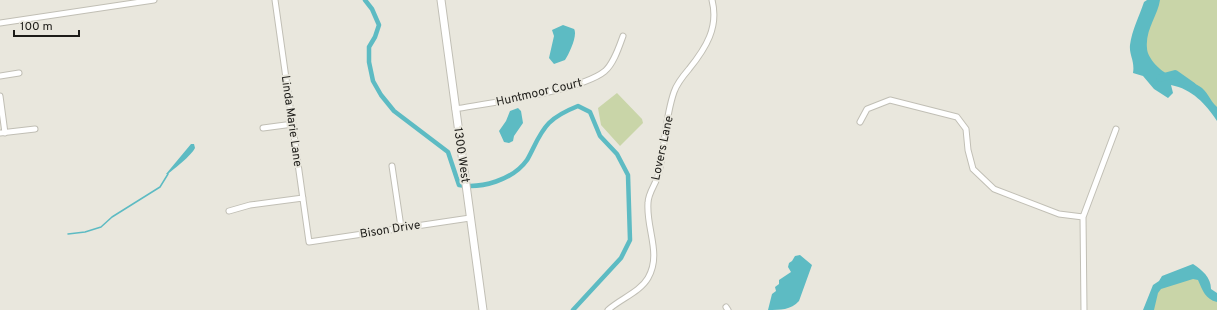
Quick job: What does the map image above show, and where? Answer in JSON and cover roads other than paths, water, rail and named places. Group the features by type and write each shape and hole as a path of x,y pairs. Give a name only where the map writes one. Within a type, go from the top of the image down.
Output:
{"street":[{"path":"0,23 121,2 154,0"},
{"name":"Linda Marie Lane","path":"275,0 309,242"},
{"name":"1300 West","path":"440,0 483,310"},
{"name":"Lovers Lane","path":"608,310 642,285 651,270 654,252 647,206 648,198 660,171 666,130 674,92 681,79 703,51 714,25 715,14 712,0"},
{"name":"Huntmoor Court","path":"455,109 546,92 591,80 609,67 623,36"},
{"path":"0,76 19,73"},
{"path":"0,96 3,133 35,129"},
{"path":"860,122 867,109 890,100 957,117 966,129 968,150 973,169 994,189 1059,214 1083,217"},
{"path":"263,128 293,124"},
{"path":"1084,310 1083,217 1116,129"},
{"path":"392,166 401,227"},
{"path":"229,211 250,205 303,198"},
{"name":"Bison Drive","path":"309,242 401,227 470,218"}],"water":[{"path":"1147,0 1160,0 1148,35 1147,48 1149,56 1159,68 1166,73 1192,82 1204,90 1217,107 1217,121 1198,98 1186,90 1171,85 1173,93 1168,98 1154,89 1143,76 1133,73 1130,49 1131,39 1144,2"},
{"path":"563,25 574,29 575,36 571,49 565,60 554,64 549,58 554,36 552,30"},
{"path":"518,108 521,111 523,123 514,136 513,141 509,143 504,142 499,131 506,121 510,111"},
{"path":"191,144 194,144 195,148 193,151 179,165 166,174"},
{"path":"800,255 812,265 799,301 789,308 781,310 768,310 772,294 776,291 775,287 779,284 779,280 791,272 788,267 789,263 795,256"},
{"path":"1193,264 1203,271 1208,277 1211,289 1217,293 1217,302 1207,297 1198,280 1193,279 1161,289 1158,293 1154,310 1143,310 1153,285 1159,281 1162,276"}],"waterway":[{"path":"365,0 372,9 379,25 375,37 369,47 369,62 373,81 381,95 394,111 448,152 459,185 477,186 496,182 514,173 527,160 542,131 552,120 578,106 590,112 600,136 617,154 628,175 630,240 621,258 573,310"},
{"path":"1160,78 1175,74 1192,86"},
{"path":"68,234 85,232 101,227 112,217 160,187 168,174"}]}
